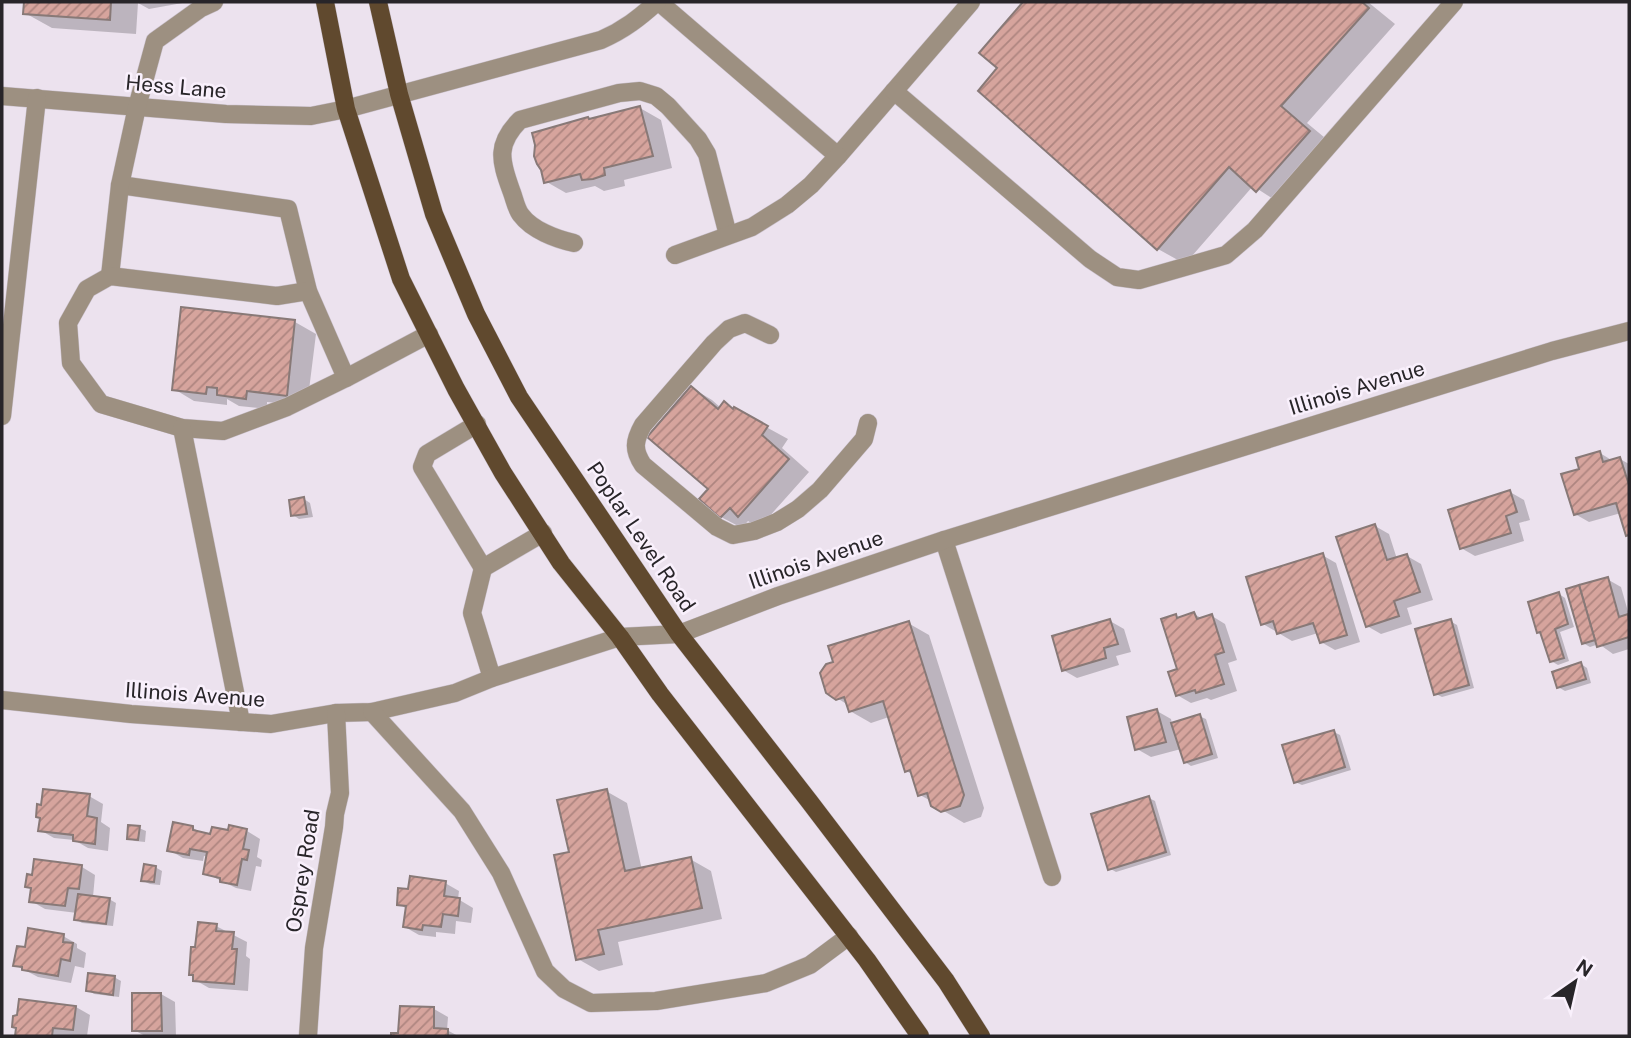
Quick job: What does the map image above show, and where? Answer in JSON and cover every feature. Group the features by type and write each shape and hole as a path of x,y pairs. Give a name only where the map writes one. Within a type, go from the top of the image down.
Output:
{"main road":[{"path":"325,2 346,109 401,278 456,389 503,472 561,563 849,936 920,1036"},
{"name":"Poplar Level Road","path":"378,2 399,94 434,214 476,314 519,397 679,634 946,981 981,1036"}],"street":[{"name":"Hess Lane","path":"2,96 226,114 311,116 346,109 601,40 635,22 658,2"},
{"path":"658,2 838,156"},
{"path":"675,254 752,227 787,205 811,185 971,2"},
{"path":"894,92 1090,259 1117,277 1139,279 1226,255 1255,230 1454,2"},
{"path":"110,276 120,185 155,41 205,4"},
{"path":"574,243 554,239 520,215 502,167 502,145 510,130 520,120 619,93 640,91 656,96 698,139 707,154 728,235"},
{"path":"2,416 37,98"},
{"path":"120,185 288,209 308,291 346,379"},
{"path":"308,291 277,296 110,276 87,289 68,323 71,363 102,404 182,428 223,431 288,407 429,334"},
{"path":"770,335 746,323 729,329 714,344 636,436 638,457 643,466 717,527 733,535 754,531 777,522 798,509 820,490 857,450 869,423"},
{"name":"Illinois Avenue","path":"2,700 131,715 271,724 336,713 372,712 455,693 492,678 620,637 679,634 778,596 944,540 1539,355 1629,331"},
{"path":"477,425 427,454 422,467 483,569 472,614 492,678"},
{"path":"182,428 241,722"},
{"path":"483,569 543,533"},
{"path":"944,540 1052,877"},
{"path":"372,712 461,811 501,873 545,971 564,989 591,1003 656,1001 766,983 810,965 849,936"},
{"name":"Osprey Road","path":"308,1036 314,948 340,793 336,713"}],"building":[{"path":"24,2 111,2 110,20 23,14"},
{"path":"1023,2 1362,2 1369,8 1281,106 1310,131 1256,192 1229,167 1157,250 978,91 997,68 979,53"},
{"path":"640,106 653,156 604,168 605,175 593,179 582,180 580,174 544,183 534,156 532,133"},
{"path":"181,307 295,320 287,396 247,391 246,399 217,395 217,388 207,387 206,394 172,390"},
{"path":"691,386 718,409 724,401 733,409 734,407 768,426 762,435 789,459 738,517 730,508 720,518 699,499 708,489 647,437"},
{"path":"1600,451 1603,462 1620,457 1629,485 1629,535 1626,536 1616,503 1574,515 1561,474 1579,469 1576,458"},
{"path":"1510,490 1517,512 1506,516 1511,533 1460,549 1448,510"},
{"path":"304,497 307,514 291,516 289,500"},
{"path":"1375,524 1387,560 1407,554 1420,592 1394,601 1399,616 1366,627 1336,537"},
{"path":"1323,553 1347,635 1320,643 1313,623 1277,634 1273,621 1261,625 1246,577"},
{"path":"1608,577 1619,617 1628,614 1629,637 1597,647 1579,585"},
{"path":"1579,585 1595,640 1582,644 1566,589"},
{"path":"1559,592 1568,624 1555,629 1564,658 1550,662 1540,632 1537,633 1528,602"},
{"path":"1194,612 1197,619 1212,614 1224,652 1215,655 1224,684 1176,696 1168,672 1177,669 1161,619 1176,614 1177,618"},
{"path":"1110,619 1118,644 1104,648 1106,658 1062,671 1052,636"},
{"path":"1451,619 1469,685 1434,695 1415,629"},
{"path":"909,621 964,795 960,806 941,812 931,806 927,793 918,796 910,770 905,772 883,701 849,712 844,697 836,700 826,693 820,673 826,664 833,662 828,646"},
{"path":"1581,662 1586,679 1557,688 1552,672"},
{"path":"1157,709 1166,742 1135,750 1127,717"},
{"path":"1200,714 1212,754 1184,763 1171,723"},
{"path":"1334,730 1345,767 1294,783 1282,745"},
{"path":"43,789 90,794 87,816 97,818 95,844 73,841 73,835 38,831 40,818 36,817 37,804 41,805"},
{"path":"607,789 625,871 691,857 702,908 598,930 604,954 576,960 554,855 569,852 557,800"},
{"path":"1149,796 1166,852 1108,870 1091,814"},
{"path":"173,822 193,826 193,830 210,834 212,827 228,830 229,825 247,829 243,849 249,850 247,860 242,859 237,885 220,882 220,878 203,874 207,852 190,849 189,855 167,851"},
{"path":"128,825 140,826 138,840 127,839"},
{"path":"34,859 82,865 79,889 68,888 65,906 29,902 31,888 25,887 27,874 32,875"},
{"path":"144,864 156,866 154,882 141,881"},
{"path":"410,876 446,881 444,896 460,898 458,916 443,914 441,927 423,925 422,930 403,927 406,906 397,905 398,888 408,889"},
{"path":"78,894 110,898 106,924 74,920"},
{"path":"198,922 217,924 216,931 234,932 232,949 237,949 234,984 193,981 193,975 189,975 191,947 195,947"},
{"path":"28,928 64,934 63,942 73,943 70,961 61,959 58,976 13,966 17,946 25,947"},
{"path":"88,973 115,976 113,995 86,991"},
{"path":"132,993 161,993 162,1031 132,1031"},
{"path":"19,999 76,1006 73,1030 53,1028 52,1036 15,1036 13,1016 17,1015"},
{"path":"400,1006 434,1007 434,1028 448,1029 448,1036 391,1036 391,1033 398,1033"}]}
